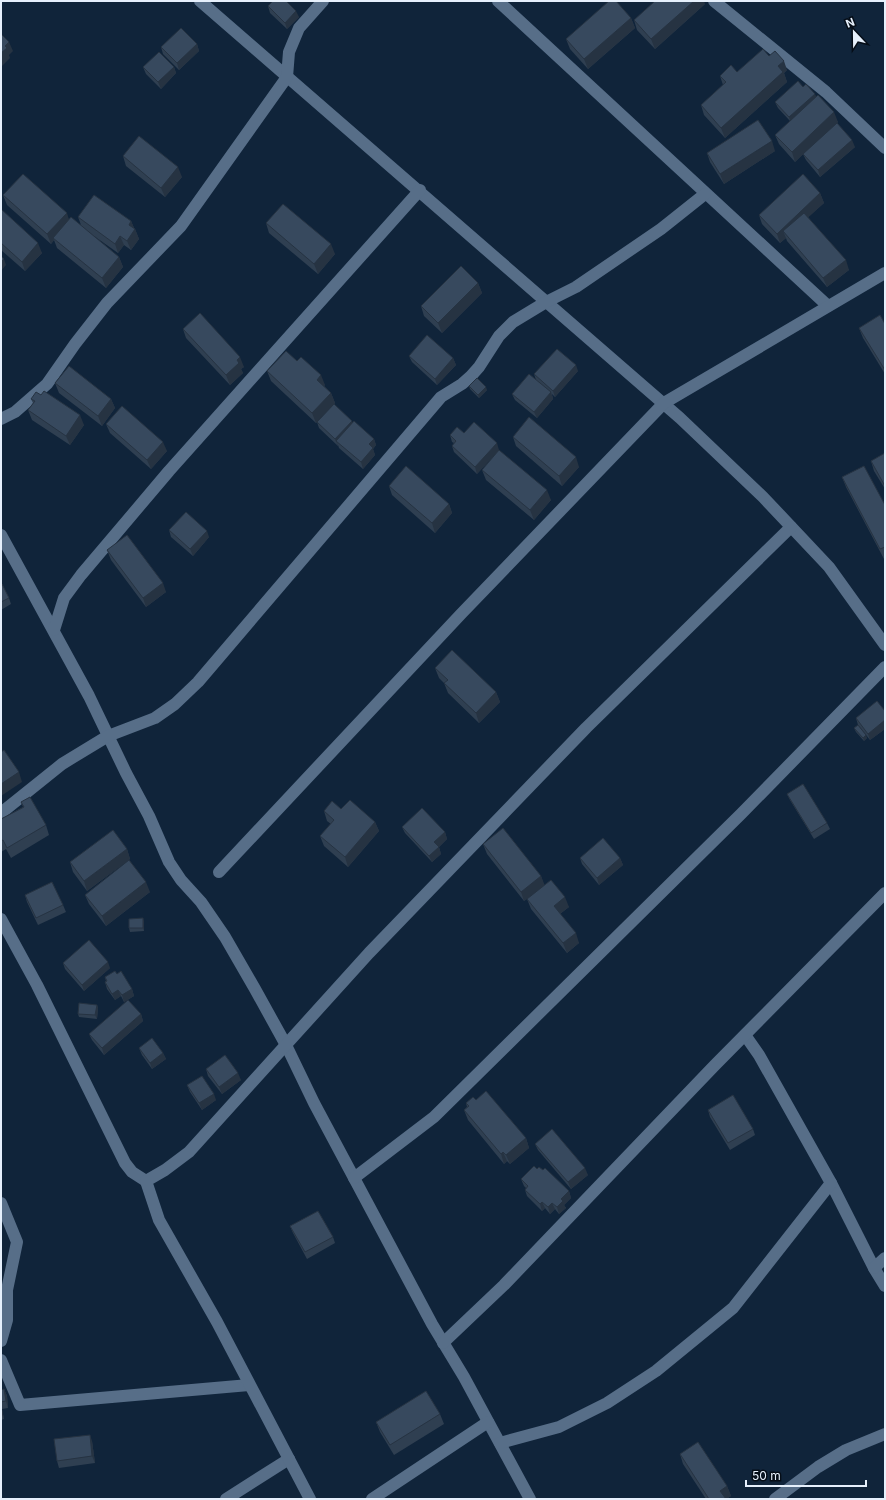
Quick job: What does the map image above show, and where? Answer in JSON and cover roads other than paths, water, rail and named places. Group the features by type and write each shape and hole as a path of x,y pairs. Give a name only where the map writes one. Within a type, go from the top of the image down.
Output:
{"street":[{"path":"200,1 420,190 546,302 664,403 763,497 829,567 885,645"},
{"path":"1,420 15,412 46,384 107,303 181,226 287,77 290,52 299,28 323,1"},
{"path":"498,1 705,194 828,306"},
{"path":"714,1 826,92 885,148"},
{"path":"54,630 64,598 81,575 106,548 169,471 420,190"},
{"path":"1,813 62,764 108,736 155,718 175,704 198,682 441,397 462,384 479,367 499,336 513,322 546,302 576,287 661,229 705,194"},
{"path":"219,872 461,614 664,403 885,273"},
{"path":"146,1181 166,1170 189,1152 370,953 581,734 791,527"},
{"path":"1,535 54,630 149,816 169,862 181,880 201,902 225,937 286,1045 354,1178 443,1343 530,1499"},
{"path":"354,1178 434,1116 741,814 885,667"},
{"path":"443,1343 504,1285 745,1035 885,893"},
{"path":"1,919 37,985 125,1163 132,1172 146,1181 159,1220 310,1499"},
{"path":"745,1035 759,1055 831,1183 874,1268 885,1286"},
{"path":"500,1443 559,1427 607,1402 656,1371 733,1308 831,1183"},
{"path":"1,1203 17,1242 7,1290 7,1320 1,1341"},
{"path":"874,1268 885,1258"},
{"path":"1,1360 20,1405 249,1384"},
{"path":"372,1499 488,1422"},
{"path":"775,1499 818,1467 846,1450 885,1434"},
{"path":"226,1499 289,1459"}]}
